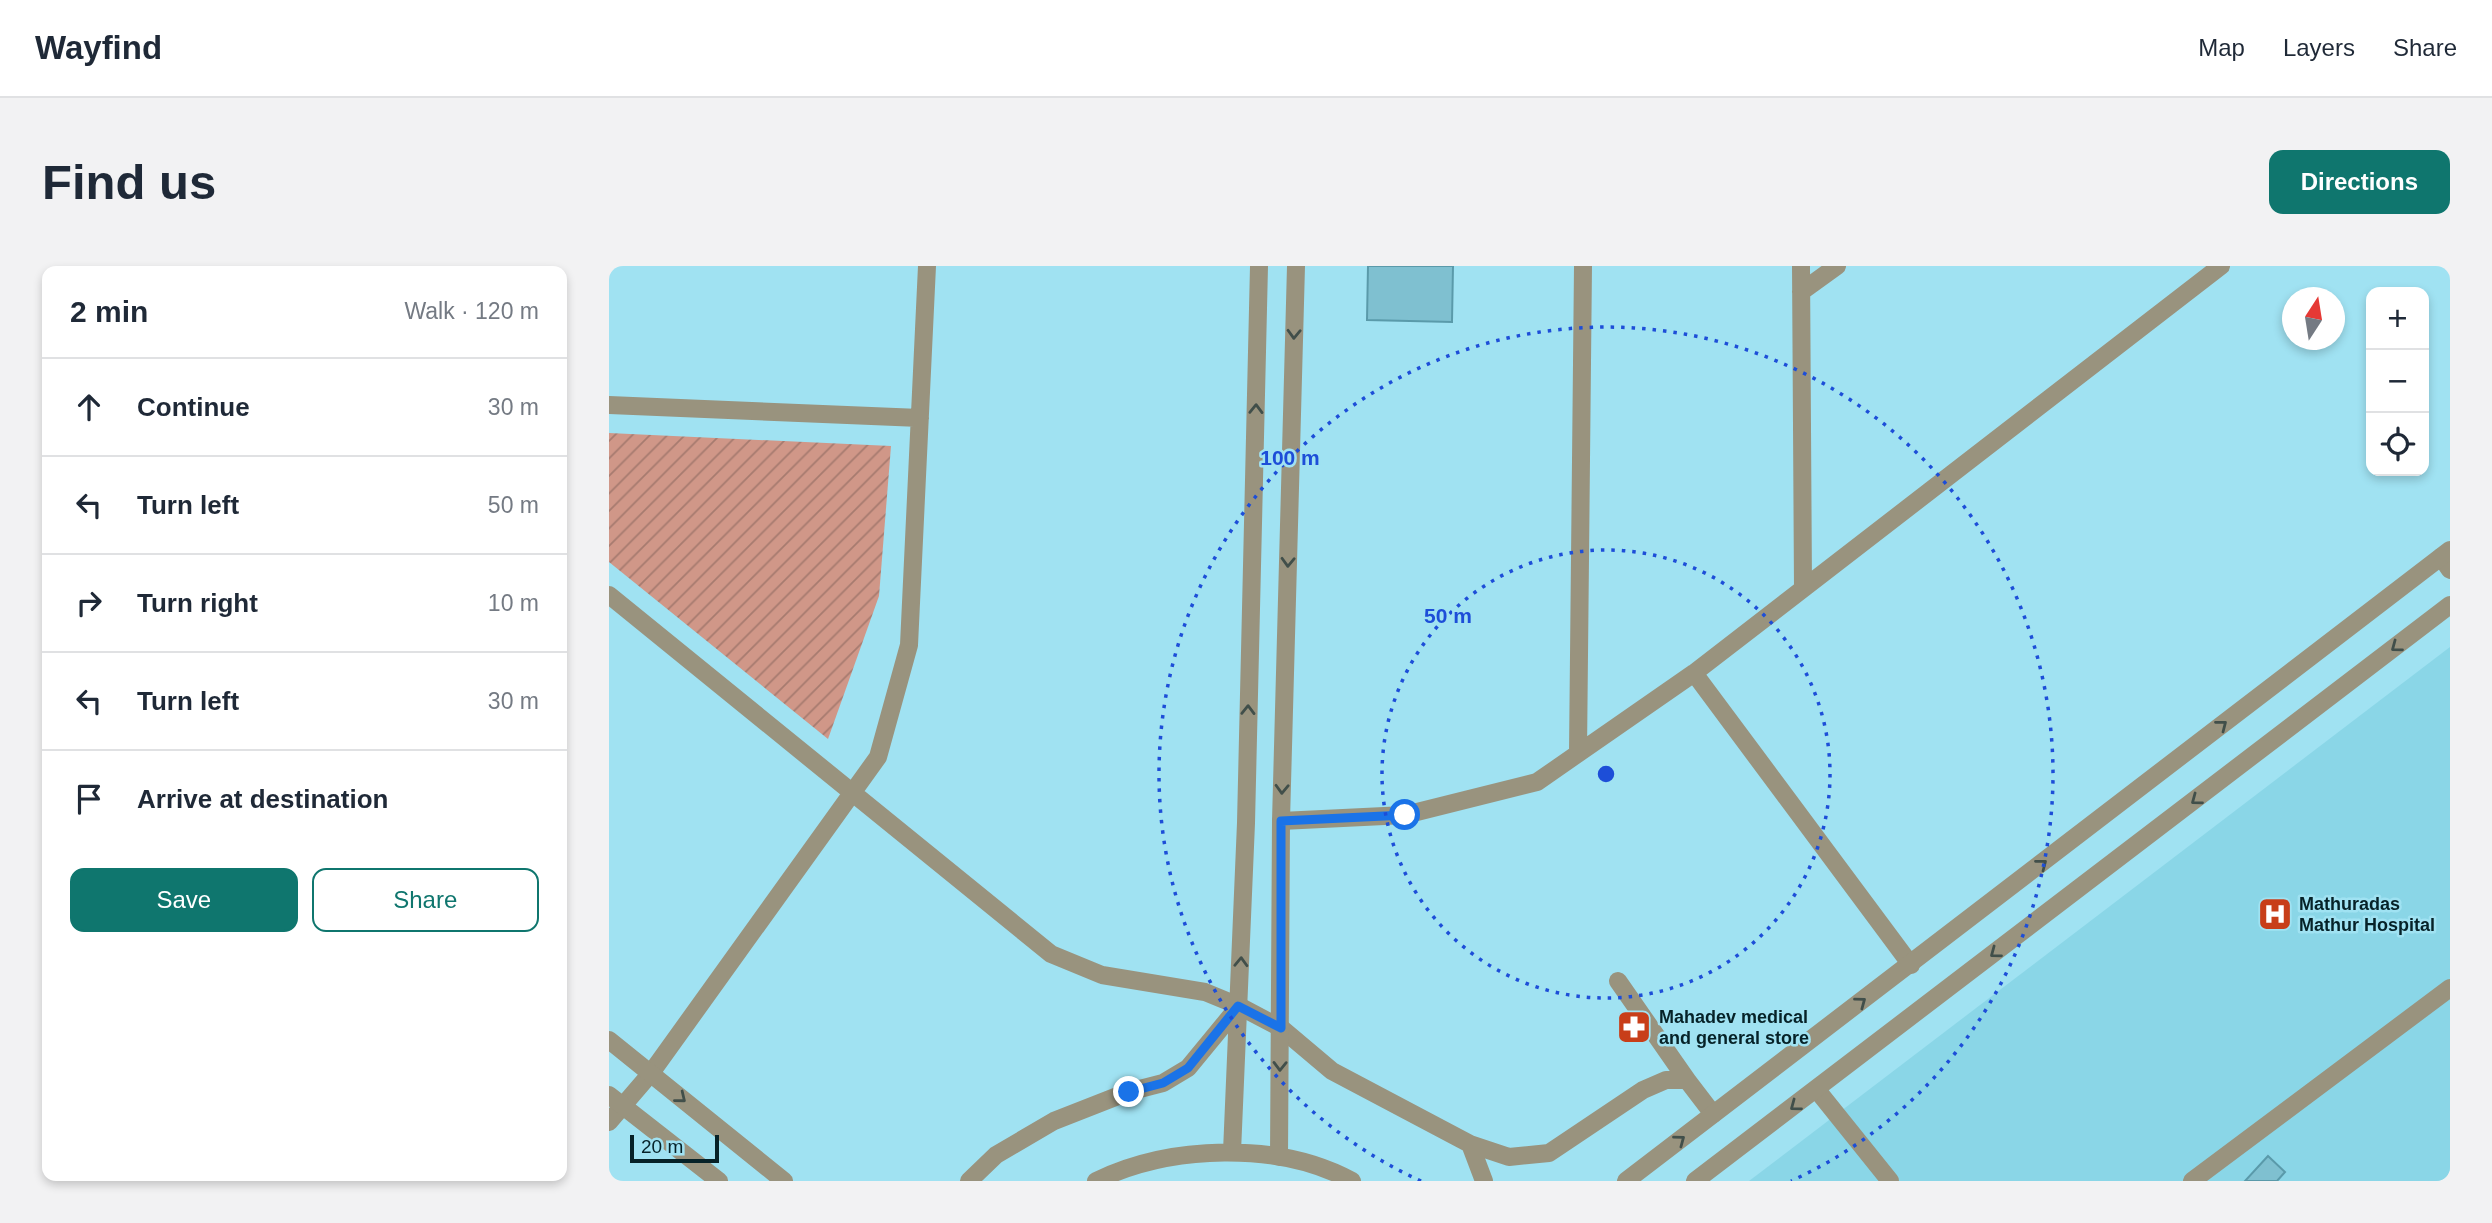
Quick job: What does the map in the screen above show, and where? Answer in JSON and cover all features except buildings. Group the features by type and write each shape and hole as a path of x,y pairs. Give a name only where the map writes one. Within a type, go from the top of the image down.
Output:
{"street":[{"path":"609,1122 616,1100 651,1073 878,757 909,645 927,266"},
{"path":"1232,1152 1245,849 1259,266"},
{"path":"1279,1157 1281,821 1296,266"},
{"path":"1578,754 1583,266"},
{"path":"1801,266 1803,587"},
{"path":"1801,292 1837,266"},
{"path":"1281,821 1405,815 1537,782 1694,673 2221,266"},
{"path":"609,405 920,418"},
{"path":"1626,1181 2447,559"},
{"path":"609,595 1051,954 1102,975 1205,992 1238,1006 1281,1028 1332,1071 1470,1144 1509,1157 1549,1153 1643,1090 1666,1080 1687,1080"},
{"path":"1695,1181 2450,605"},
{"path":"1694,673 1911,964"},
{"path":"1618,981 1713,1114"},
{"path":"2192,1181 2450,988"},
{"path":"969,1181 996,1155 1054,1121 1129,1092 1163,1083 1188,1068 1238,1006"},
{"path":"609,1040 784,1181"},
{"path":"1817,1090 1890,1181"},
{"path":"616,1100 719,1181"},
{"path":"1470,1144 1483,1181"},
{"path":"1096,1181 1112,1173 1159,1159 1213,1152 1279,1157 1328,1168 1352,1181"}],"shaded area":[{"path":"609,433 891,446 879,596 828,739 609,562"},
{"name":"Mathuradas Mathur Hospital","path":"2450,647 2450,1181 1749,1181"}],"place":[{"name":"Mathuradas Mathur Hospital","path":"2275,914"},
{"name":"Mahadev medical and general store","path":"1634,1027"}],"route":[{"path":"1129,1092 1163,1083 1188,1068 1238,1006 1281,1028 1281,821 1405,815"}]}
